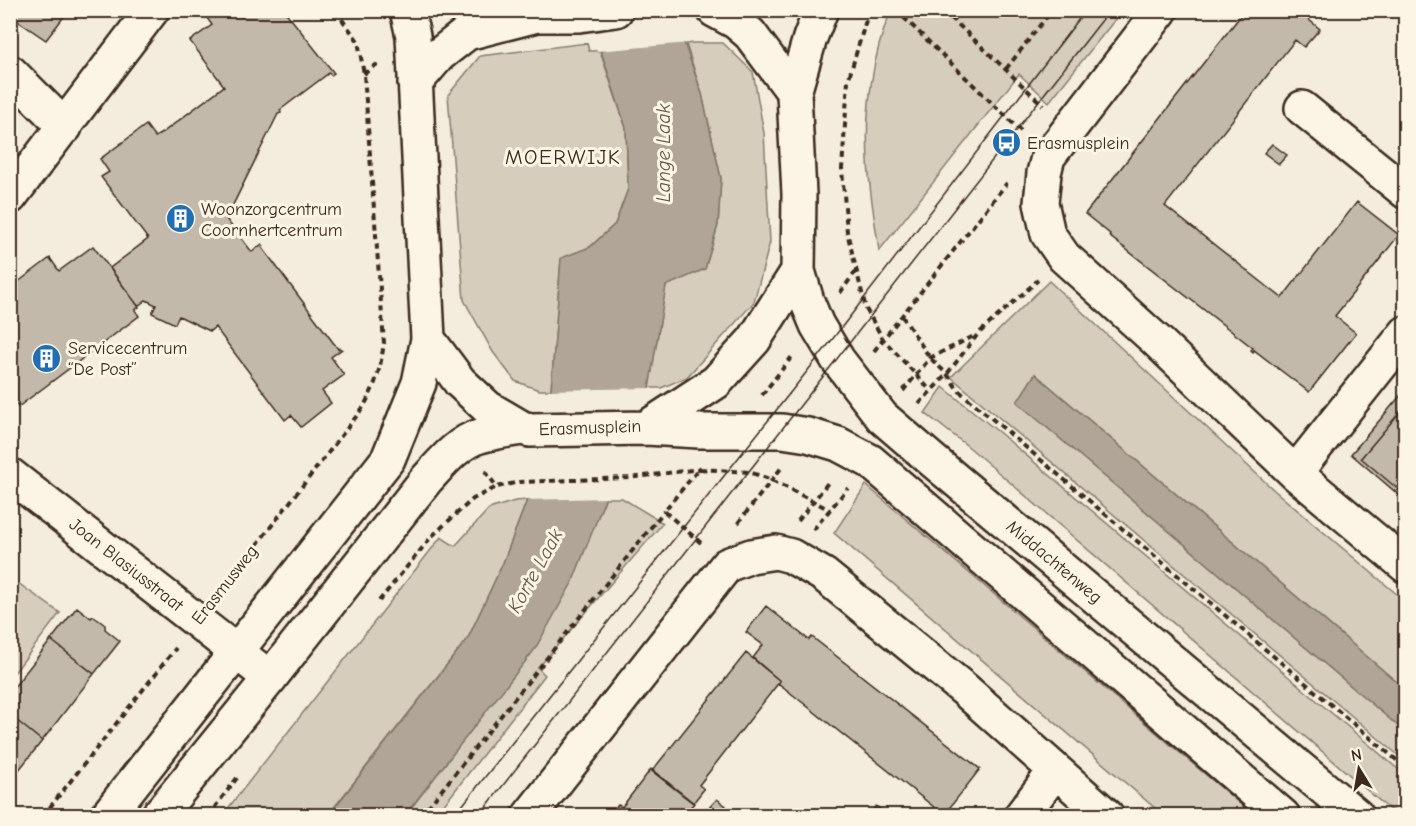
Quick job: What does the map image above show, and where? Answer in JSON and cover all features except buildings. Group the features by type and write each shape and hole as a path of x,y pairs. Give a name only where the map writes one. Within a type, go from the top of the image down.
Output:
{"main road":[{"path":"10,197 152,10"},
{"path":"107,816 388,459 419,383 428,339 413,36 407,10"},
{"path":"415,83 439,55 467,33 529,13 579,15 616,10"},
{"path":"714,10 736,22 750,34 794,93"},
{"path":"798,271 799,194 794,93 821,10"},
{"path":"1161,10 1068,128 1048,157 1041,204 1048,234 1064,257 1156,340 1296,473 1406,566"},
{"path":"10,72 65,127"},
{"path":"1302,108 1406,192"},
{"name":"Erasmusplein","path":"428,339 460,382 488,408 526,429 646,428 716,382 754,339 798,271"},
{"name":"Middachtenweg","path":"798,271 807,301 828,345 882,417 1357,816"},
{"path":"1296,473 1406,333"},
{"path":"646,428 699,431 782,431 808,435 838,444 870,462 1283,816"},
{"path":"158,816 426,480 465,443 479,436 526,429"},
{"name":"Joan Blasiusstraat","path":"10,475 270,678"},
{"path":"529,816 727,565 751,556 776,552 791,556 824,575 964,689 1107,816"},
{"path":"1021,816 1055,771"}],"path":[{"name":"Erasmusweg","path":"44,816 362,409 374,389 384,343 364,74 358,41 335,10"},
{"path":"869,10 848,81 842,169 847,232 866,309 883,339 930,390"},
{"path":"896,10 1048,157"},
{"path":"943,10 1068,128"},
{"path":"1006,69 1052,10"},
{"path":"852,379 1008,182"},
{"path":"978,334 1064,257"},
{"path":"902,315 930,358 947,374 958,390 1406,768"},
{"path":"735,526 808,435"},
{"path":"421,816 699,469 749,472 772,480 830,510"},
{"path":"519,482 629,478"},
{"path":"372,609 432,536 473,499 496,487"},
{"path":"664,511 727,565"},
{"path":"208,816 243,771"}],"shaded area":[{"path":"891,11 1122,11 1049,102 1019,74 879,251 867,142 871,84 879,46"},
{"path":"587,43 589,51 600,51 626,128 628,189 615,224 590,247 561,259 551,390 539,390 515,381 493,352 464,300 448,95 480,56"},
{"path":"723,43 753,72 764,133 770,242 754,302 687,377 661,388 649,388 666,285 705,269 718,225 721,178 702,94 686,44"},
{"path":"1049,281 1275,491 1405,601 1405,689 1035,374 1018,402 1405,732 1405,761 951,377"},
{"path":"943,387 1405,775 1405,815 1396,815 970,448 925,413"},
{"path":"866,485 1253,815 1163,815 834,533"},
{"path":"605,498 622,498 663,523 538,668 545,675 436,815 405,816 489,707 572,583"},
{"path":"527,500 503,563 468,638 328,815 222,816 441,537 455,546 489,509"},
{"path":"11,578 60,613 11,677"}],"water":[{"path":"588,11 673,11 702,94 721,178 718,225 705,269 666,286 649,388 572,583 535,649 405,815 328,816 468,638 503,563 527,500 551,390 561,258 590,247 615,224 628,189 626,128"},
{"path":"1035,374 1405,689 1405,732 1017,402"}],"pier":[{"path":"585,10 677,10 689,43 597,51"},
{"path":"652,388 608,498 524,500 548,390"}],"tram line":[{"path":"454,816 828,345 1086,10"},
{"path":"479,816 1110,10"}],"place":[{"name":"Erasmusplein","path":"1006,143"},
{"name":"Woonzorgcentrum Coornhertcentrum","path":"180,219"},
{"name":"Servicecentrum “De Post”","path":"47,358"}],"district":[{"name":"MOERWIJK","path":"563,157"}],"water label":[{"name":"Lange Laak","path":"663,153"},
{"name":"Korte Laak","path":"535,571"}]}
